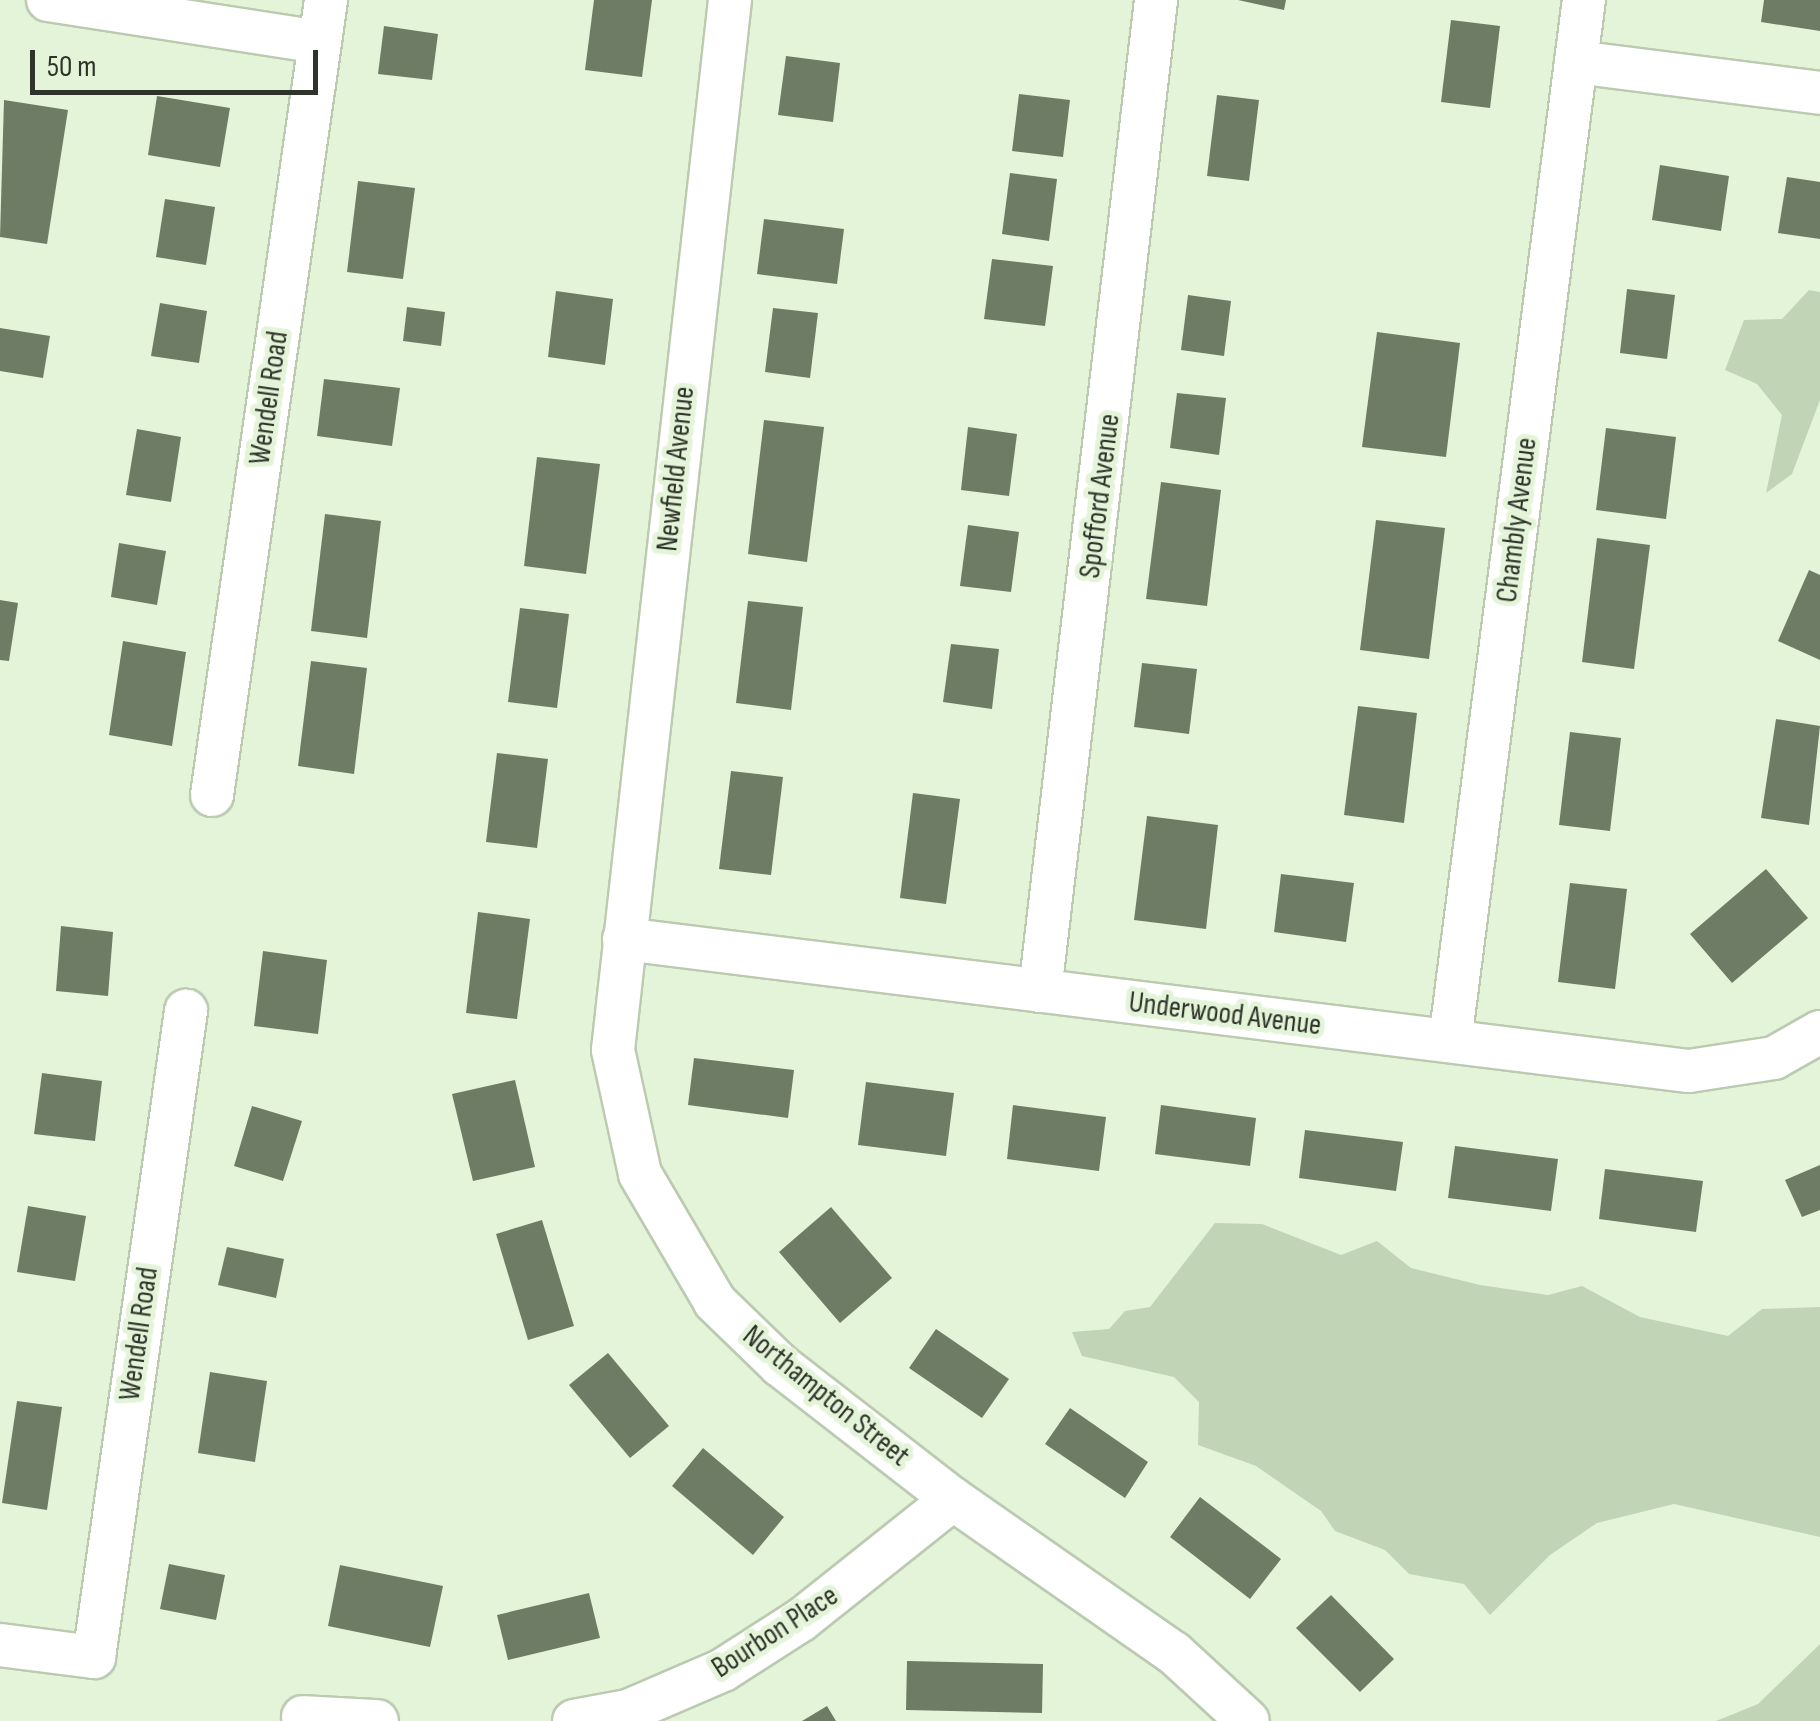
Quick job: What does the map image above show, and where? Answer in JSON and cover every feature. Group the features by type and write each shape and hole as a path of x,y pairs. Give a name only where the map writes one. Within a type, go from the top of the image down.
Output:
{"street":[{"path":"48,0 320,42"},
{"name":"Wendell Road","path":"212,795 326,0"},
{"name":"Newfield Avenue","path":"624,939 730,0"},
{"name":"Spofford Avenue","path":"1040,991 1156,0"},
{"name":"Chambly Avenue","path":"1450,1041 1584,0"},
{"path":"1576,62 1820,93"},
{"name":"Underwood Avenue","path":"624,939 1690,1071 1774,1058 1820,1032"},
{"name":"Northampton Street","path":"624,939 613,1050 640,1174 669,1230 715,1302 780,1365 954,1500 1174,1653 1248,1721"},
{"name":"Wendell Road","path":"0,1645 94,1658 186,1011"},
{"name":"Bourbon Place","path":"574,1721 628,1711 723,1670 801,1620 954,1500"},
{"path":"303,1716 377,1721"}],"green space":[{"path":"1809,290 1820,292 1820,400 1792,474 1766,493 1782,415 1757,384 1725,370 1744,320 1782,319"},
{"path":"1215,1223 1262,1224 1341,1255 1377,1241 1411,1268 1480,1285 1548,1295 1582,1286 1640,1317 1728,1336 1762,1309 1820,1307 1820,1537 1674,1504 1597,1523 1550,1555 1490,1615 1464,1584 1409,1574 1385,1550 1335,1531 1321,1511 1256,1466 1198,1445 1199,1402 1174,1377 1082,1356 1072,1332 1109,1329 1125,1311 1150,1307"},
{"path":"1820,1644 1820,1721 1716,1721 1758,1704"}],"building":[{"path":"594,0 652,0 642,77 585,70"},
{"path":"1238,0 1286,0 1284,10"},
{"path":"1764,0 1820,0 1820,31 1761,22"},
{"path":"1451,20 1500,26 1490,108 1441,102"},
{"path":"384,26 438,34 432,80 378,74"},
{"path":"786,56 840,63 833,122 778,115"},
{"path":"1019,94 1070,100 1063,157 1012,151"},
{"path":"1217,95 1259,100 1249,181 1207,176"},
{"path":"157,96 230,108 220,167 148,155"},
{"path":"4,100 68,110 47,244 0,237"},
{"path":"1660,165 1729,176 1721,231 1652,220"},
{"path":"1010,173 1057,179 1049,241 1002,234"},
{"path":"1787,177 1820,182 1820,239 1778,233"},
{"path":"358,181 415,188 403,279 347,272"},
{"path":"165,199 215,207 206,265 156,257"},
{"path":"764,219 844,229 837,284 757,274"},
{"path":"992,259 1053,266 1045,326 984,319"},
{"path":"1627,289 1675,295 1667,359 1620,353"},
{"path":"556,291 613,299 605,365 548,357"},
{"path":"1188,295 1231,301 1224,356 1181,350"},
{"path":"160,303 207,311 199,363 151,356"},
{"path":"407,307 445,312 441,346 403,341"},
{"path":"773,308 818,313 810,378 765,372"},
{"path":"0,328 50,336 43,378 0,371"},
{"path":"1377,332 1460,343 1446,457 1362,447"},
{"path":"324,379 400,388 392,446 317,436"},
{"path":"1177,393 1226,398 1219,455 1170,448"},
{"path":"764,420 824,427 807,562 748,554"},
{"path":"968,427 1017,434 1009,496 961,490"},
{"path":"1606,428 1676,437 1666,519 1596,510"},
{"path":"137,429 181,437 171,502 126,495"},
{"path":"537,457 600,464 586,574 524,566"},
{"path":"1161,482 1221,490 1207,606 1146,599"},
{"path":"325,514 381,521 367,638 311,631"},
{"path":"1376,520 1445,528 1429,659 1360,650"},
{"path":"968,525 1019,532 1011,592 960,586"},
{"path":"1597,538 1650,545 1634,669 1582,662"},
{"path":"119,543 166,551 157,605 111,597"},
{"path":"1809,570 1820,575 1820,660 1778,641"},
{"path":"0,600 18,603 9,661 0,660"},
{"path":"748,601 803,607 791,710 736,703"},
{"path":"520,608 569,614 557,708 508,702"},
{"path":"123,641 186,652 172,746 109,735"},
{"path":"951,644 999,649 992,709 943,702"},
{"path":"311,661 367,668 354,774 298,766"},
{"path":"1142,663 1197,669 1189,734 1134,727"},
{"path":"1358,706 1417,713 1404,823 1344,815"},
{"path":"1776,719 1820,726 1809,825 1761,818"},
{"path":"1570,732 1621,738 1610,831 1559,825"},
{"path":"497,753 548,759 537,848 486,842"},
{"path":"731,771 783,777 771,875 719,869"},
{"path":"913,793 960,799 946,904 900,898"},
{"path":"1147,816 1218,825 1206,929 1134,920"},
{"path":"1766,869 1808,918 1732,983 1690,934"},
{"path":"1281,874 1354,883 1346,942 1274,932"},
{"path":"1570,883 1627,889 1615,989 1558,982"},
{"path":"478,912 530,919 517,1019 466,1013"},
{"path":"61,926 113,932 108,996 56,991"},
{"path":"263,951 327,960 318,1034 254,1026"},
{"path":"694,1058 794,1070 788,1118 688,1105"},
{"path":"42,1073 102,1081 95,1141 34,1134"},
{"path":"515,1080 535,1167 473,1181 452,1094"},
{"path":"866,1082 954,1093 946,1156 858,1145"},
{"path":"1013,1105 1106,1117 1099,1171 1007,1159"},
{"path":"1161,1105 1256,1118 1250,1166 1155,1154"},
{"path":"252,1106 302,1121 283,1181 234,1166"},
{"path":"1305,1130 1403,1142 1396,1191 1299,1178"},
{"path":"1455,1146 1558,1159 1551,1211 1448,1198"},
{"path":"1820,1165 1820,1210 1802,1217 1785,1180"},
{"path":"1605,1169 1703,1181 1696,1232 1599,1219"},
{"path":"28,1206 86,1216 75,1281 17,1272"},
{"path":"831,1207 892,1278 840,1323 779,1252"},
{"path":"542,1220 574,1326 528,1340 496,1234"},
{"path":"227,1247 284,1259 276,1298 218,1285"},
{"path":"936,1329 1009,1379 982,1418 909,1368"},
{"path":"608,1353 669,1426 630,1458 569,1385"},
{"path":"210,1372 267,1381 255,1462 198,1453"},
{"path":"17,1401 62,1407 47,1510 2,1503"},
{"path":"1070,1408 1148,1462 1125,1498 1045,1444"},
{"path":"703,1448 784,1517 753,1555 672,1486"},
{"path":"1200,1497 1281,1559 1250,1599 1170,1537"},
{"path":"169,1564 225,1575 216,1620 160,1609"},
{"path":"340,1565 443,1586 430,1647 328,1626"},
{"path":"589,1593 600,1638 508,1660 497,1615"},
{"path":"1331,1595 1394,1659 1360,1692 1296,1628"},
{"path":"907,1661 1043,1664 1042,1713 906,1710"},
{"path":"827,1706 836,1721 802,1721"}]}
